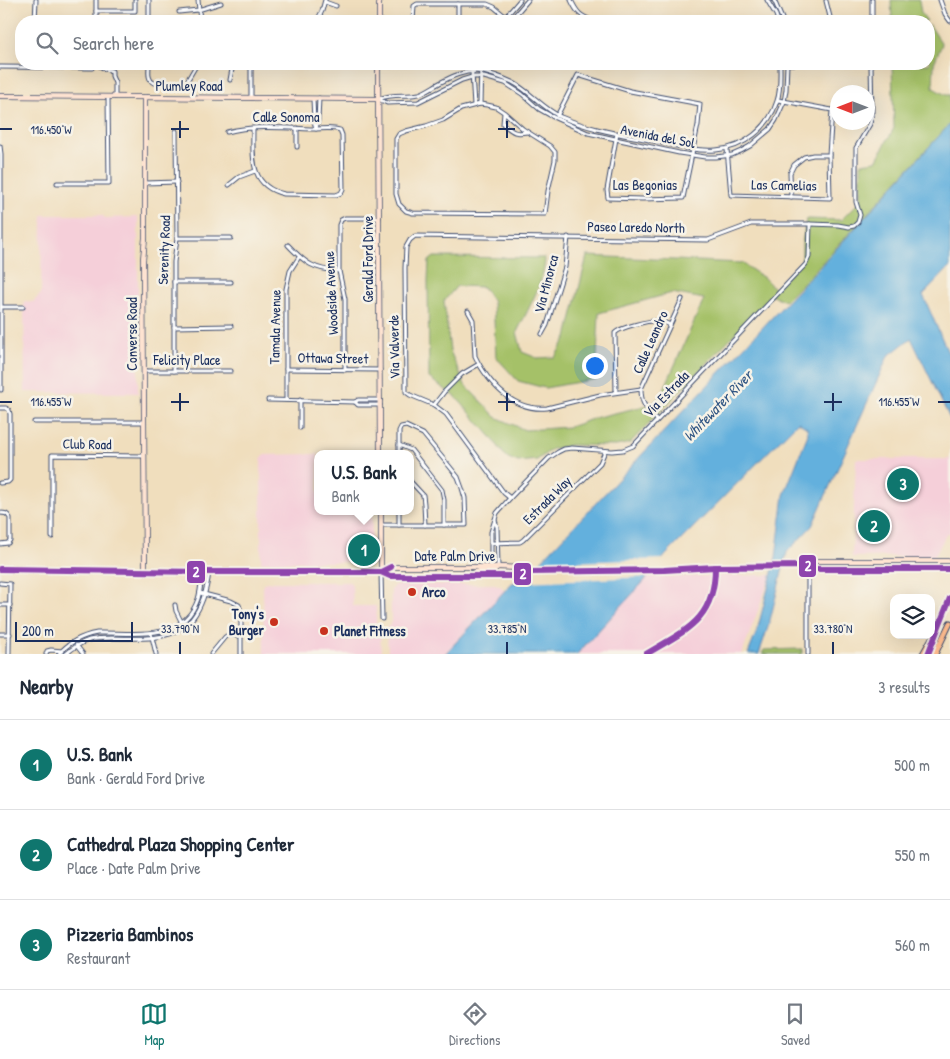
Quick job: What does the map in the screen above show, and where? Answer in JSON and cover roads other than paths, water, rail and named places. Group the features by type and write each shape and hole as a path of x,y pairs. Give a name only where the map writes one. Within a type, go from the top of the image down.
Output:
{"main road":[{"path":"379,0 379,15"},
{"name":"Gerald Ford Drive","path":"378,70 380,450"},
{"name":"Plumley Road","path":"0,96 378,99"},
{"name":"Converse Road","path":"145,97 145,238 143,260 145,572"},
{"path":"380,515 381,572"},
{"name":"Date Palm Drive","path":"808,566 814,562 950,561"},
{"name":"Date Palm Drive","path":"0,569 145,572 381,572 390,576 517,576 529,572 664,570 715,567 808,566 815,569 950,569"},
{"name":"Date Palm Drive","path":"381,572 391,567 498,567 522,568 529,572"},
{"path":"467,576 475,571 493,571 498,567"},
{"path":"646,654 694,624 706,611 713,592 715,567"},
{"path":"928,654 950,598"},
{"path":"935,654 950,623"},
{"path":"923,654 937,629"}],"street":[{"path":"35,15 36,0"},
{"path":"96,0 96,15"},
{"path":"96,11 135,11 135,0"},
{"path":"149,0 149,15"},
{"path":"198,0 199,15"},
{"path":"508,15 520,0"},
{"path":"515,15 528,0"},
{"path":"571,0 576,12 580,15"},
{"path":"767,0 776,15"},
{"path":"774,0 780,15"},
{"path":"872,0 872,15"},
{"path":"940,0 945,14 950,21"},
{"path":"319,15 325,1 336,6"},
{"path":"826,1 829,15"},
{"path":"178,12 198,10 221,3"},
{"path":"413,15 414,6 417,4 488,4 504,15"},
{"path":"458,4 458,15"},
{"path":"0,67 15,67"},
{"path":"111,70 115,83 115,97"},
{"path":"149,70 150,82 154,84 180,84 187,80 193,70"},
{"path":"230,80 232,70"},
{"path":"251,70 251,98"},
{"path":"472,70 474,105"},
{"name":"Avenida del Sol","path":"378,99 387,95 420,94 460,74 472,75 505,83 522,94 539,109 589,127 692,149 714,151 738,146 757,133 770,118 778,100 780,70"},
{"name":"Avenida del Sol","path":"378,99 387,103 418,102 480,72 511,82 556,116 588,133 691,155 705,157 728,156 746,149 770,129 784,102 787,70"},
{"name":"Paseo Laredo North","path":"410,240 415,236 708,240 751,224 854,226 858,222 860,215 856,202 856,148 870,124 872,115 871,70"},
{"path":"480,72 480,104"},
{"name":"Las Begonias","path":"556,116 578,75 630,90 700,104 698,125 683,198 608,198 607,190 617,133"},
{"path":"57,183 109,183 108,97"},
{"path":"316,98 314,121 316,129"},
{"name":"Las Camelias","path":"727,149 731,195 830,198 832,110 778,100"},
{"path":"480,104 496,107 504,112 523,129 550,146 555,152 545,214 413,213 406,211 399,204 396,194 396,139 399,134 443,120 461,109 480,104"},
{"path":"504,112 503,124 513,132 528,132"},
{"name":"Calle Sonoma","path":"227,132 240,128 335,128 340,130 342,135 343,188 341,193 336,195 284,194 265,185 255,171"},
{"path":"229,185 239,177 255,171 253,128"},
{"path":"297,128 297,147"},
{"name":"Serenity Road","path":"174,371 174,254 177,238 176,131"},
{"path":"0,146 2,390"},
{"path":"790,197 790,172 794,165 804,157 830,155"},
{"path":"145,183 177,182"},
{"name":"Woodside Avenue","path":"345,370 345,299 339,271 339,225 341,220 345,218 379,218"},
{"name":"Via Estrada","path":"491,567 491,532 497,514 510,498 549,458 564,449 605,451 623,450 633,446 806,264 810,224"},
{"path":"177,238 231,238"},
{"name":"Via Minorca","path":"542,334 547,325 564,267 568,238"},
{"name":"Via Valverde","path":"410,240 406,247 405,268 406,392 434,405 446,414 504,493 510,498"},
{"path":"288,245 299,257 310,264 320,269 339,271"},
{"name":"Tamala Avenue","path":"286,400 286,289 290,271 299,257"},
{"path":"174,282 231,282"},
{"name":"Calle Leandro","path":"657,420 641,400 641,389 682,299"},
{"path":"1,307 23,307"},
{"path":"468,311 473,320 475,356 478,364 485,374 516,404 539,409 579,399 641,389"},
{"path":"616,392 615,333 625,327 656,320 670,325"},
{"path":"174,327 231,326"},
{"path":"434,405 462,374 478,364"},
{"name":"Ottawa Street","path":"286,369 380,370"},
{"name":"Felicity Place","path":"144,371 231,371"},
{"path":"268,400 354,402 362,400 380,402"},
{"path":"300,400 300,428"},
{"path":"362,400 362,405"},
{"path":"354,402 362,405 380,402"},
{"path":"0,408 6,408 10,414 10,480 0,483"},
{"path":"34,422 144,422"},
{"path":"381,525 466,525 464,498 458,477 423,434 406,426 401,427 399,431 399,450"},
{"path":"399,445 411,450"},
{"name":"Estrada Way","path":"491,543 520,542 523,540 600,463 605,451"},
{"path":"414,454 442,490 444,525"},
{"name":"Club Road","path":"52,537 52,455 144,456"},
{"path":"414,485 423,495 425,525"},
{"path":"0,513 5,513 10,518 10,540 8,543 2,544"},
{"path":"399,515 399,526"},
{"path":"495,520 497,527 498,567"},
{"path":"808,566 808,654"},
{"path":"59,654 74,641 89,634 151,633 169,630 181,622 196,604 200,593 202,572"},
{"path":"46,654 47,651 51,650 62,650 66,654 77,645 92,639 152,638 168,635 184,626 197,612 205,595 208,572"},
{"path":"381,572 382,619"},
{"path":"0,584 10,584 9,654"},
{"path":"200,593 231,601 238,606 242,612 241,654"},
{"path":"0,605 10,605"},
{"path":"176,605 176,611 184,626"},
{"path":"112,633 112,638"},
{"path":"151,633 156,654"},
{"path":"0,634 10,634"},
{"path":"211,654 228,635 241,636"},
{"path":"74,641 84,654"}],"water":[{"name":"Whitewater River","path":"950,124 950,267 923,295 950,357 950,419 911,338 888,356 812,526 787,552 769,624 759,654 748,654 757,631 776,557 784,495 808,434 807,428 798,422 665,556 577,654 445,654 512,583 522,582 818,269"}],"place":[{"name":"Pizzeria Bambinos","path":"903,484"},
{"name":"Cathedral Plaza Shopping Center","path":"874,526"},
{"name":"U.S. Bank","path":"364,550"},
{"name":"Arco","path":"412,592"},
{"name":"Tony's Burger","path":"274,622"},
{"name":"Planet Fitness","path":"324,631"}]}
